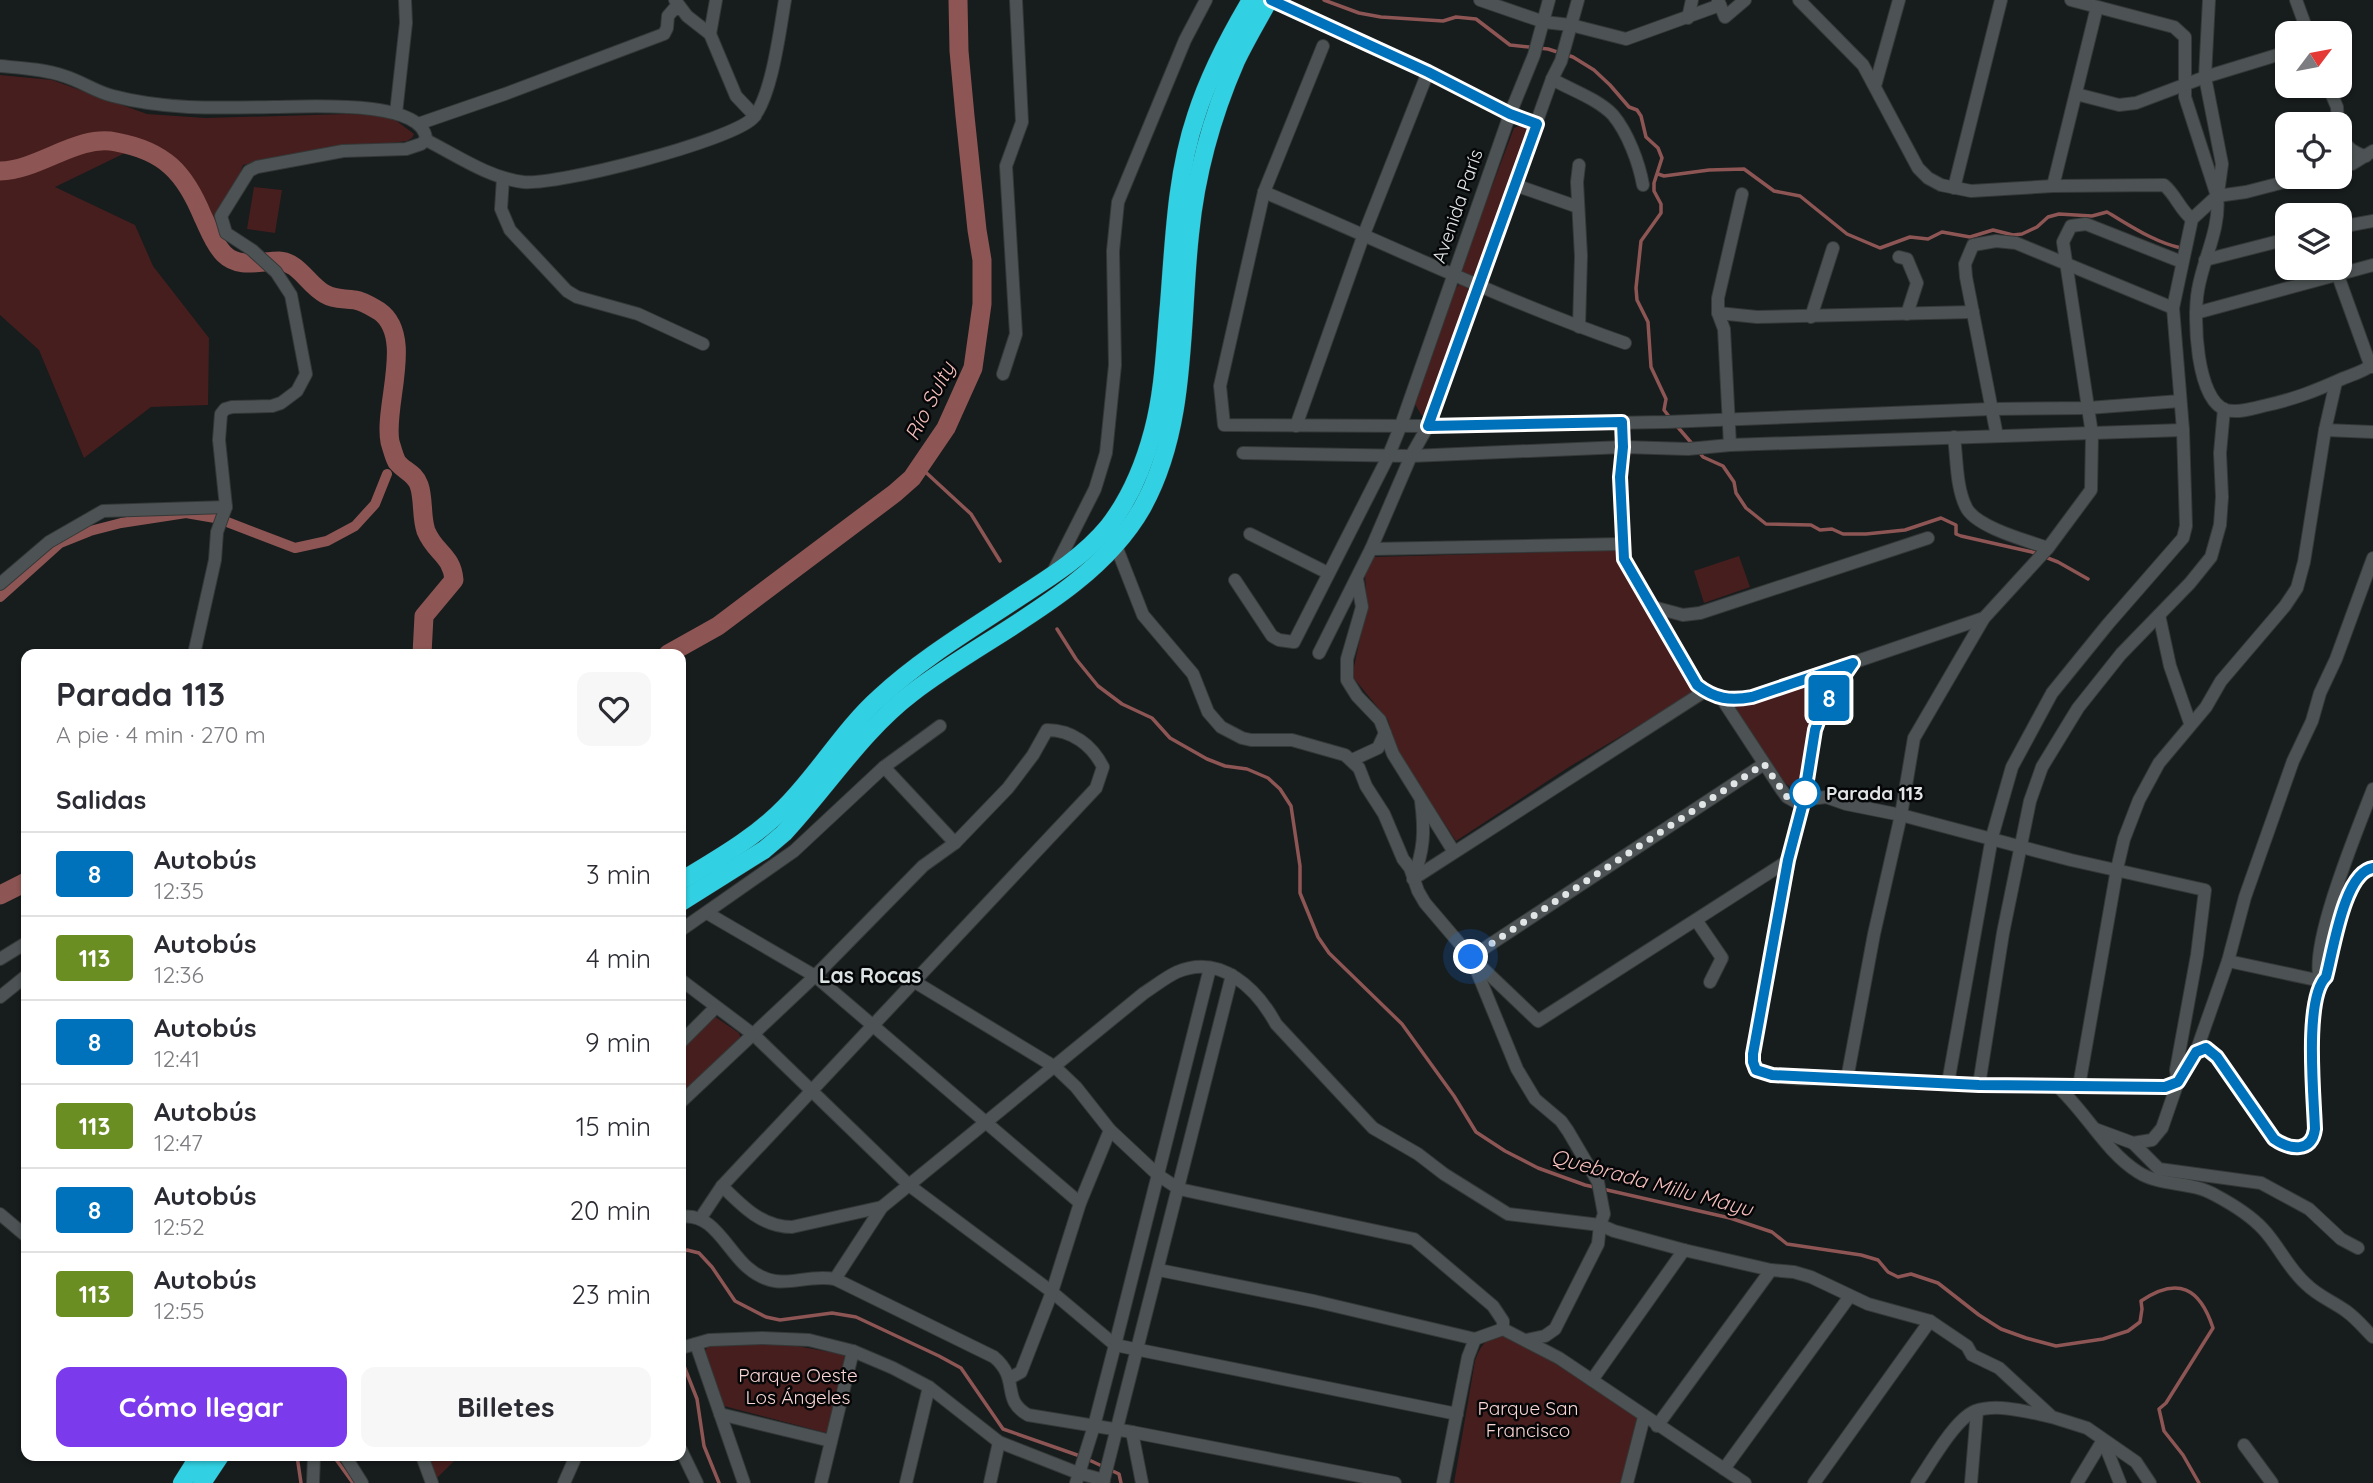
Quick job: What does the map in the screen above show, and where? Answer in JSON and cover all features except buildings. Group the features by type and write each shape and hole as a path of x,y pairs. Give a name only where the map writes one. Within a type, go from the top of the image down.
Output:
{"highway":[{"path":"686,878 769,824 877,699 897,682 1086,550 1108,526 1126,499 1143,464 1154,429 1162,384 1175,236 1187,148 1195,117 1214,69 1251,0"},
{"path":"686,899 764,850 784,833 868,735 912,693 1073,585 1116,546 1141,509 1159,473 1175,404 1190,235 1198,180 1212,122 1237,60 1270,0"},
{"path":"181,1483 196,1461"},
{"path":"202,1483 217,1461"}],"street":[{"path":"396,113 407,23 405,0"},
{"path":"710,34 716,0"},
{"path":"0,66 64,76 111,96 142,103 214,109 344,106 396,113 423,128 426,140 503,178 541,183 644,159 719,136 755,116 765,94 774,60 785,0"},
{"path":"1003,374 1016,334 1006,166 1022,122 1016,0"},
{"path":"1051,576 1095,489 1107,453 1115,365 1113,251 1118,202 1185,40 1206,0"},
{"path":"1270,0 1428,72 1510,114 1537,124"},
{"path":"1480,0 1544,22 1571,25 1626,39 1688,18 1719,3 1725,17 1745,0"},
{"name":"Avenida París","path":"1235,580 1272,636 1294,642 1388,457 1401,425 1510,114 1534,55 1549,0"},
{"path":"1319,653 1357,579 1411,456 1428,426 1552,79 1561,61 1578,0"},
{"path":"1688,18 1692,0"},
{"path":"1799,0 1837,41 1855,54 1918,168 1928,178 1971,191 2053,186 2164,185 2173,192 2185,213 2192,219"},
{"path":"1875,86 1899,0"},
{"path":"1954,188 2001,0"},
{"path":"2071,0 2174,27 2185,37 2185,97 2217,196 2219,212 2197,292 2196,313 2202,372 2211,399 2224,409 2243,410 2299,398 2372,365 2340,280"},
{"path":"2204,0 2207,19"},
{"path":"2209,0 2205,77 2222,164 2217,196"},
{"path":"2296,0 2304,21"},
{"path":"418,124 664,34 668,16 678,4 710,34 736,96 755,116"},
{"path":"2053,186 2096,7"},
{"path":"1323,46 1264,192 1220,386 1224,425 1428,426 1680,422 1991,409 2088,408 2180,401"},
{"path":"2076,94 2119,105 2136,103 2205,77 2275,56"},
{"path":"1296,426 1364,234 1428,72"},
{"path":"1552,79 1612,115 1621,127 1640,171 1643,185"},
{"path":"195,649 215,560 217,531 226,507 219,440 221,414 232,407 272,406 281,403 297,391 306,374 291,295 276,272 226,233 222,216 225,209 249,171 266,163 367,149 406,149 426,140"},
{"path":"2352,162 2369,154"},
{"path":"1579,165 1579,327"},
{"path":"503,178 501,209 510,230 567,291 578,297 638,314 702,344"},
{"path":"1948,1083 1992,837 2011,767 2052,693 2183,538 2186,526 2183,430 2173,307 2192,219 2217,196 2275,184"},
{"path":"1516,185 1578,207"},
{"path":"1264,192 1364,234 1452,276 1625,343"},
{"path":"1730,445 1724,329 1718,313 1718,298 1742,194"},
{"path":"2352,225 2373,221"},
{"path":"1847,1079 1914,738 1984,618 2048,548 2091,490 2092,434 2063,242 2071,226 2086,224 2182,262"},
{"path":"1997,436 1965,264 1973,245 2016,243 2173,307"},
{"path":"2205,260 2275,243"},
{"path":"1811,317 1833,248"},
{"path":"1899,257 1907,259 1917,283 1907,314"},
{"path":"2352,270 2373,265"},
{"path":"2196,313 2316,280"},
{"path":"1718,313 1756,317 1811,317 1973,312"},
{"path":"2079,1086 2124,839 2148,780 2190,723 2206,706 2221,681 2297,588 2336,382"},
{"path":"1979,1085 2003,933 2030,801 2042,767 2078,708 2121,654 2201,572 2211,557 2217,543 2221,511 2220,453 2224,409"},
{"path":"1622,422 1620,477 1624,559 1697,685 1704,691 1722,699 1752,697 1984,618"},
{"path":"1243,453 1388,457 1623,447 1688,449 1730,445 2183,430"},
{"path":"2325,430 2373,432"},
{"path":"1954,437 1959,483 1966,508 1972,516 1999,530 2048,548"},
{"path":"0,584 49,542 103,511 226,507"},
{"path":"1250,534 1328,573"},
{"path":"1653,607 1683,615 1700,613 1928,538"},
{"path":"1371,549 1622,544"},
{"path":"1116,546 1143,615 1193,674 1208,712 1221,727 1242,738 1292,740 1345,755 1352,760 1384,814 1425,903 1471,957 1538,1021 1788,860"},
{"path":"2133,1143 2145,1142 2157,1136 2178,1082 2196,1052 2228,961 2245,897 2293,761 2312,721 2319,693 2336,659 2373,558"},
{"path":"1357,579 1362,607 1347,659 1347,680 1357,696 1380,720 1393,754 1454,852"},
{"path":"2159,615 2170,666 2190,723"},
{"path":"1853,663 1820,714 1815,730 1804,799 1788,860 1753,1062 1756,1070 1772,1075 1979,1085 2165,1087 2178,1082"},
{"path":"1413,879 1704,691"},
{"path":"1722,699 1787,797 1794,802 1826,797 2205,890 2197,955 2176,1070 2178,1082"},
{"path":"686,927 794,851 884,767 940,726"},
{"path":"686,1097 815,976 923,866 955,844 1008,788 1033,755 1047,730 1062,730 1096,752 1103,767 1096,788 722,1186 701,1219"},
{"path":"1352,760 1378,748 1385,733"},
{"path":"1471,957 1764,764"},
{"path":"884,767 955,844"},
{"path":"2321,981 2318,976 2321,945 2329,910 2345,859 2373,789"},
{"path":"1413,879 1422,855 1424,833 1421,796"},
{"path":"2196,1052 2206,1048 2217,1057 2274,1139 2294,1148 2310,1144 2315,1129 2312,1021 2321,981 2326,977 2335,936 2351,891 2359,875 2365,869 2373,868"},
{"path":"707,913 815,976 1080,1203"},
{"path":"1696,920 1722,958 1710,982"},
{"path":"0,959 21,946"},
{"path":"1471,957 1517,1069 1535,1099 1561,1121 1568,1131 1598,1182 1604,1214 1598,1244 1555,1329 1545,1336 1526,1340"},
{"path":"2228,961 2321,981"},
{"path":"1080,1468 1094,1426 1210,968"},
{"path":"835,1279 882,1207 1155,986 1178,971 1210,968 1233,975 1249,986 1276,1024 1373,1128 1418,1154 1444,1174 1508,1214 1600,1225 1684,1250 1811,1277 1868,1304 1930,1321 1966,1346 1972,1355 1999,1368 2052,1416"},
{"path":"686,1347 709,1340 748,1338 809,1340 853,1351 929,1387 999,1442 1105,1475 1233,975"},
{"path":"0,997 21,980"},
{"path":"915,982 1055,1067 1076,1087 1110,1130 1158,1175 1179,1189 1414,1239 1493,1306 1503,1321 1503,1329"},
{"path":"686,985 754,1035 910,1186 1052,1292 1115,1345 1457,1414"},
{"path":"686,1037 715,1008"},
{"path":"2057,1086 2113,1150 2138,1172 2212,1193 2251,1218 2263,1228 2290,1269 2304,1283 2320,1297 2345,1310 2373,1337"},
{"path":"2095,1129 2133,1143 2159,1169 2261,1182 2309,1209 2341,1238 2358,1248"},
{"path":"1010,1378 1021,1372 1052,1292 1080,1203 1110,1130"},
{"path":"722,1186 741,1205 763,1221 779,1227 792,1227 882,1207"},
{"path":"0,1214 21,1232"},
{"path":"686,1218 701,1219 711,1226 747,1267 762,1278 791,1283 814,1277 835,1279 994,1357 1005,1366 1010,1378 1012,1401 1028,1415 1132,1432 1395,1483"},
{"path":"1592,1380 1684,1250"},
{"path":"1159,1270 1314,1301 1475,1339 1503,1329 1592,1380 1745,1483"},
{"path":"1657,1426 1771,1270"},
{"path":"1724,1469 1850,1296"},
{"path":"1814,1483 1930,1321"},
{"path":"1443,1483 1468,1357 1475,1339"},
{"path":"696,1344 744,1483"},
{"path":"821,1483 853,1351"},
{"path":"906,1483 929,1387"},
{"path":"1917,1483 1960,1422 1977,1411 1997,1408 2052,1416 2087,1428 2136,1462 2150,1483"},
{"path":"1971,1483 1977,1411"},
{"path":"720,1414 831,1441"},
{"path":"1627,1483 1644,1417"},
{"path":"1132,1432 1142,1483"},
{"path":"2077,1483 2103,1440"},
{"path":"2103,1440 2120,1483"},
{"path":"990,1483 999,1442"},
{"path":"2244,1445 2272,1483"},
{"path":"313,1483 314,1461"},
{"path":"348,1461 362,1483"},
{"path":"424,1461 432,1483"},
{"path":"564,1483 574,1461"},
{"path":"686,1461 695,1482"}],"green space":[{"path":"0,75 52,80 147,114 206,118 375,115 394,119 414,134 407,141 290,155 243,165 216,241 200,207 184,184 161,167 125,153 55,187 135,225 153,266 209,338 208,405 151,407 84,458 39,350 0,315"},
{"path":"1522,125 1528,130 1476,274 1471,277 1462,272 1462,266 1514,128"},
{"path":"254,187 282,190 275,233 247,229"},
{"path":"1460,284 1467,286 1469,295 1425,415 1422,416 1415,404 1455,289"},
{"path":"1618,550 1625,575 1649,610 1695,692 1569,767 1456,841 1398,753 1388,720 1352,676 1367,606 1365,575 1374,557"},
{"path":"1739,556 1750,587 1704,603 1694,571"},
{"path":"1844,670 1815,711 1800,790 1796,792 1783,781 1732,705 1754,703"},
{"path":"714,1016 739,1033 741,1039 686,1094 686,1041"},
{"name":"Parque San Francisco","path":"1505,1335 1554,1361 1638,1418 1622,1483 1454,1483 1475,1361 1486,1342"},
{"name":"Parque Oeste Los Ángeles","path":"791,1345 846,1355 827,1433 724,1406 705,1351 708,1346"},
{"path":"431,1461 454,1461 436,1479"}],"waterway":[{"name":"Río Sulty","path":"677,649 718,626 912,478 946,428 973,368 982,304 982,260 965,116 958,0"},
{"path":"1324,0 1359,13 1381,17 1443,21 1456,17 1476,19 1510,45 1548,49 1573,57 1594,70 1629,107 1637,110 1646,137 1658,148 1662,158 1654,183 1661,213 1641,241 1637,300 1648,322 1651,367 1666,399 1664,410 1671,419"},
{"path":"0,171 30,165 73,147 101,141 116,142 148,151 171,166 180,176 189,188 220,250 230,259 243,263 286,262 325,294 364,303 379,311 390,322 395,337 396,354 390,410 390,442 397,462 417,481 421,490 426,531 447,559 454,580 424,616 422,649"},
{"path":"1658,174 1664,176 1744,169 1774,191 1800,196 1847,234 1880,248 1910,237 1928,239 1942,232 1970,237 1993,230 2013,235 2022,234 2037,227 2048,217 2059,214 2092,216 2107,212 2152,238 2181,248"},
{"path":"1676,425 1694,446"},
{"path":"1699,452 1703,457 1723,466 1746,508 1766,524 1811,525 1820,530 1832,529 1843,534 1866,534 1905,530 1941,518 1956,525 1956,534 2032,552 2058,562 2088,579"},
{"name":"Quebrada Millu Mayu","path":"920,467 971,514 1000,561"},
{"path":"222,520 295,548 327,541 355,526 375,504 387,474"},
{"path":"0,597 60,543 90,531 121,523 186,513 215,518"},
{"name":"Quebrada Millu Mayu","path":"1057,629 1098,686 1122,704 1152,718 1170,738 1207,759 1225,766 1247,769 1268,778 1280,789 1291,806 1300,866 1300,893 1318,937 1329,953 1402,1024 1454,1096 1476,1132 1538,1168 1585,1185 1730,1218 1772,1232 1787,1244 1878,1260 1888,1272 1898,1277 1911,1274 1938,1283 2001,1329 2056,1346 2103,1339 2128,1331 2140,1322 2141,1301 2166,1289 2186,1290 2201,1303 2213,1328 2166,1403 2159,1409 2164,1431 2183,1455 2199,1483"},
{"name":"Río Sulty","path":"0,895 21,884"},
{"path":"686,1250 699,1253 735,1301 766,1317 780,1320 832,1313 856,1317 939,1356 961,1368 1003,1429 1080,1456"},
{"path":"686,1371 697,1399 704,1446 719,1483"},
{"path":"1087,1459 1119,1474 1121,1483"},
{"path":"298,1461 301,1483"},
{"path":"337,1461 353,1483"}],"bus line":[{"name":"8","path":"1271,0 1428,72 1510,114 1537,124 1428,426 1622,422 1620,477 1624,559 1697,685 1722,699 1735,700 1752,697 1853,663 1824,705 1815,730 1804,799 1788,860 1753,1054 1756,1070 1772,1075 1810,1078 2165,1087 2178,1082 2190,1059 2196,1052 2206,1048 2217,1057 2274,1139 2294,1148 2305,1146 2314,1138 2315,1129 2312,1021 2316,998 2321,981 2326,977 2335,936 2351,891 2359,875 2365,869 2373,868"}],"place":[{"name":"Parada 113","path":"1805,793"}],"district":[{"name":"Las Rocas","path":"870,975"}],"route":[{"path":"1471,957 1764,764 1787,797 1794,802 1804,799 1805,793"}]}
